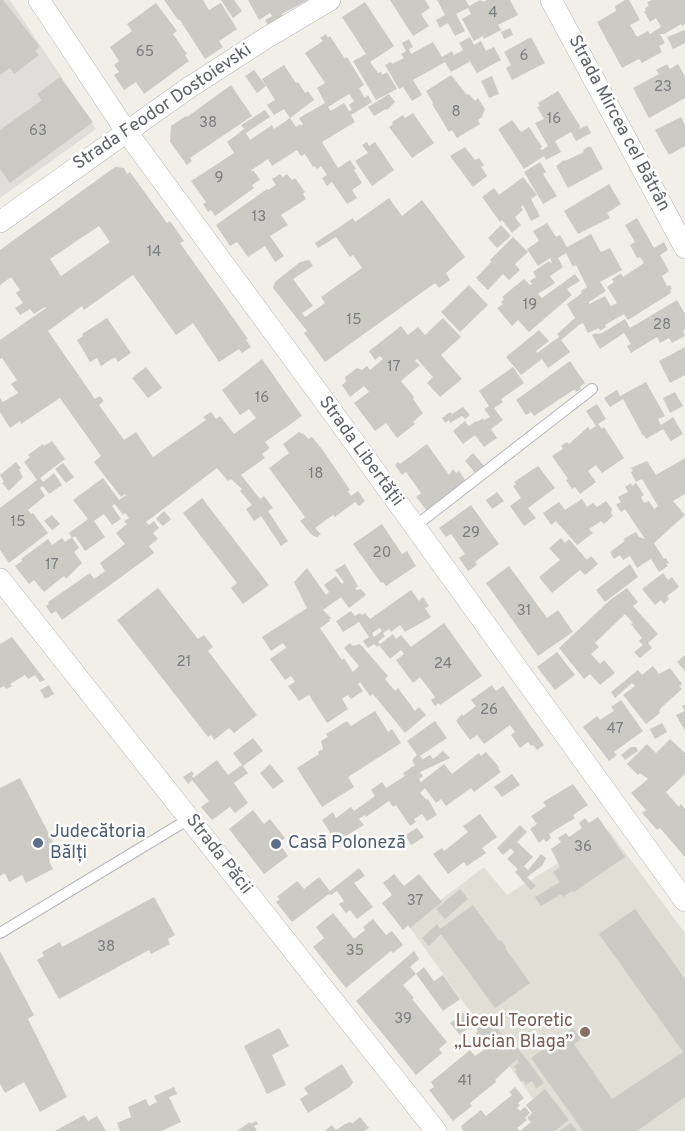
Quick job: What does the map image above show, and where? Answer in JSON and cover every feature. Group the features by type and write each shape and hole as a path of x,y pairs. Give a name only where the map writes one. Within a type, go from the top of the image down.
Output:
{"street":[{"name":"Strada Libertății","path":"39,0 126,131 328,406 685,901"},
{"name":"Strada Fеodor Dostoievski","path":"0,222 228,61 330,0"},
{"name":"Strada Mircea cel Bătrân","path":"551,0 685,248"},
{"name":"Strada Păcii","path":"0,579 436,1131"}],"lane":[{"path":"414,527 592,389"},
{"path":"0,933 189,819"}],"shaded area":[{"path":"0,0 10,0 96,129 0,198"},
{"name":"Liceul Teoretic „Lucian Blaga”","path":"609,831 685,933 685,1131 556,1131 408,925 484,867 507,895"}],"building":[{"path":"0,0 3,0 40,47 35,51 39,55 14,74 10,68 0,75"},
{"path":"164,0 203,0 209,10 221,3 237,29 219,41 223,47 205,59"},
{"path":"221,0 234,0 242,11 233,18"},
{"path":"248,0 308,0 282,14 284,18 269,27 265,20 272,16 270,13 259,20"},
{"path":"390,0 425,0 430,8 421,14 429,26 413,36"},
{"path":"437,0 466,0 469,6 480,0 484,2 510,0 518,15 498,25 501,30 484,39 483,36 474,41 462,19 471,14 468,8 456,14 465,31 455,36 448,23 440,28 436,20 445,15"},
{"path":"629,0 640,20 630,25 637,37 648,31 650,34 661,27 656,18 650,22 644,11 649,6 647,2 652,0 685,0 685,24 660,34 665,43 659,46 662,52 642,63 639,59 622,68 597,22 616,11 615,6"},
{"path":"365,2 394,46 370,62 378,73 381,72 382,75 387,72 397,89 376,100 353,61 366,54 342,17"},
{"path":"156,3 177,31 173,34 187,54 185,55 189,61 144,94 136,82 124,90 114,75 119,72 114,65 119,61 110,47 132,31 127,24"},
{"path":"510,28 513,35 504,39 501,32"},
{"path":"685,30 685,43 673,49 667,37"},
{"path":"326,34 328,38 330,36 345,59 347,57 364,85 359,88 365,98 368,95 372,102 351,115 355,122 322,142 338,168 350,160 356,169 354,170 362,183 352,190 357,198 347,204 332,182 327,186 322,178 327,175 321,166 317,169 313,167 305,154 301,156 297,150 272,166 268,159 250,171 254,171 260,180 252,185 254,188 215,216 211,210 208,212 203,204 206,202 191,181 234,153 227,142 244,129 241,125 265,110 270,117 246,133 250,140 272,125 274,129 290,118 296,127 300,124 301,126 303,124 299,118 325,103 317,88 325,83 305,53 323,41 320,38","holes":["349,94 354,101 349,105 352,110 349,111 344,103 331,111 328,107"]},
{"path":"470,37 474,45 481,41 486,51 494,47 501,60 477,73 469,60 451,72 445,62 413,80 422,95 412,101 403,87 399,89 385,65 404,58 401,54 406,51 402,43 409,39 413,47 409,49 411,54 433,42 442,57 452,51 454,55 463,50 459,43"},
{"path":"531,37 545,63 512,80 506,68 511,65 504,52"},
{"path":"667,64 670,69 678,64 685,76 685,98 649,118 633,88 659,74 656,70"},
{"path":"284,65 296,83 298,82 305,93 308,91 314,100 290,118 284,109 274,115 267,105 275,100 262,79"},
{"path":"254,70 266,86 257,93 245,76"},
{"path":"451,75 467,95 469,94 475,101 478,98 485,109 478,120 480,124 457,138 452,130 449,132 426,91"},
{"path":"492,76 499,94 489,98 481,81"},
{"path":"60,77 93,122 10,183 0,169 0,130 42,100 37,94"},
{"path":"231,85 252,116 190,158 192,161 187,165 170,142 171,126"},
{"path":"558,91 580,126 579,129 587,125 591,133 576,141 571,132 555,141 561,152 546,160 544,156 524,169 498,129 512,120 521,132 529,127 542,150 548,146 535,123 544,119 537,107 540,106 538,103"},
{"path":"389,94 395,102 387,110 374,116 368,107"},
{"path":"413,113 434,143 412,158 389,127 393,124 392,122 403,115 405,118"},
{"path":"681,117 685,125 685,146 669,155 655,130"},
{"path":"367,142 369,146 375,142 394,170 372,186 355,161 368,153 362,145"},
{"path":"465,147 475,160 479,158 484,165 481,167 487,176 473,187 450,156"},
{"path":"591,147 603,169 568,188 556,166 584,152 583,150"},
{"path":"540,162 546,172 543,174 557,196 543,204 524,172"},
{"path":"115,167 124,168 127,174 130,172 167,223 170,221 184,241 180,243 248,339 246,340 251,347 242,353 239,349 219,362 193,323 176,335 133,275 84,310 82,306 48,331 95,399 100,396 104,401 99,405 124,440 136,432 153,457 206,420 203,417 211,412 216,419 220,416 234,434 256,418 249,409 240,415 222,390 262,359 302,416 265,442 270,448 262,454 265,458 241,475 260,499 264,496 273,508 268,511 288,541 281,546 261,516 254,521 246,509 252,505 240,491 242,489 231,479 228,481 217,468 146,522 149,525 154,521 159,528 153,533 158,539 149,546 154,553 62,620 56,611 51,614 46,606 48,602 90,573 94,579 105,571 100,563 125,544 116,533 127,524 124,521 129,518 125,513 123,515 115,504 112,506 121,519 112,525 104,514 94,521 105,537 85,551 75,536 72,538 69,533 88,519 73,500 103,478 119,500 126,495 121,497 94,462 101,456 60,398 21,424 20,421 10,428 0,412 0,398 3,402 18,393 11,384 17,380 2,358 0,359 0,340 46,308 34,314 30,309 20,315 15,308 23,303 16,293 20,290 11,277 0,285 0,250","holes":["99,226 110,242 61,276 50,259"]},
{"path":"280,174 283,177 287,174 292,180 295,178 305,192 303,194 306,199 281,215 288,225 270,236 284,256 275,262 265,246 248,257 237,242 230,246 216,225 276,185 272,179"},
{"path":"523,177 537,195 531,199 540,216 531,221 523,205 521,207 523,210 515,217 521,225 512,233 502,220 500,222 482,197 494,188 499,195"},
{"path":"609,184 621,204 607,213 610,218 578,234 564,211"},
{"path":"389,198 402,216 422,200 465,257 446,273 450,280 439,288 435,283 325,362 304,333 307,331 273,288 275,282 300,262 309,260 313,266 293,279 313,306 302,313 305,317 325,303 321,297 362,268 353,255 350,257 336,237 318,248 315,243 353,218 355,222"},
{"path":"637,218 654,248 664,242 668,250 660,255 669,271 662,276 667,286 670,285 671,293 628,320 624,314 605,325 606,327 600,331 599,328 588,333 583,323 579,325 561,340 570,352 548,368 542,359 521,375 506,357 539,330 549,341 536,351 537,353 559,337 557,334 575,318 567,304 587,287 576,265 573,267 566,253 558,258 563,267 550,276 555,283 538,294 542,298 575,274 580,281 567,289 572,295 529,332 518,320 512,326 497,308 503,304 502,297 524,279 530,285 532,284 530,281 536,277 533,272 549,261 552,262 550,258 538,266 527,249 539,241 533,231 547,223 556,237 560,235 567,247 591,234 601,252 610,248 622,270 600,282 606,291 589,304 605,296 611,306 617,303 607,287 614,282 612,279 621,273 623,277 644,263 640,257 637,258 630,245 635,242 625,225"},
{"path":"501,225 511,236 497,248 488,238"},
{"path":"513,237 528,252 515,264 520,270 509,280 503,274 488,290 476,278"},
{"path":"469,285 488,305 460,332 441,312"},
{"path":"677,300 685,314 685,329 683,330 685,336 672,343 669,338 660,343 657,337 631,353 627,346 631,344 624,333 600,349 592,335 602,333 625,319 630,328"},
{"path":"107,318 131,353 118,362 115,357 101,366 97,358 90,362 77,340 83,336 82,334"},
{"path":"443,318 461,337 441,355 462,379 440,397 427,383 433,377 417,359 415,361 420,365 401,381 423,413 413,422 415,424 397,438 386,423 375,431 354,403 369,392 364,386 350,397 342,385 346,382 345,377 357,368 362,370 367,366 370,370 383,359 380,356 375,360 369,351 401,326 408,335 418,327 425,335"},
{"path":"685,347 685,375 670,383 659,361"},
{"path":"570,361 585,383 580,387 581,389 576,392 575,389 534,416 531,412 526,415 516,400"},
{"path":"146,367 162,388 148,398 132,378"},
{"path":"513,367 524,383 501,399 503,402 494,408 503,420 491,429 497,438 484,447 475,435 463,444 453,431 465,421 469,426 483,418 484,420 490,417 484,409 489,406 479,391"},
{"path":"646,382 665,416 658,419 661,425 673,417 683,434 671,441 663,429 646,439 623,399 610,407 604,398 617,390 620,396"},
{"path":"675,392 683,406 670,413 663,398"},
{"path":"597,404 606,419 598,424 602,429 604,427 624,458 602,473 596,465 588,471 596,482 580,494 575,487 572,489 552,456 563,449 561,446 567,442 569,444 588,427 590,430 596,426 586,411"},
{"path":"463,407 470,415 465,419 462,416 450,423 449,420 445,423 442,418"},
{"path":"299,432 308,439 312,437 322,449 350,490 348,491 351,496 358,491 365,501 359,506 355,502 315,528 321,534 317,537 312,535 300,521 305,517 269,468 289,453 283,444"},
{"path":"52,441 65,459 40,478 43,482 54,473 62,485 49,494 43,486 40,488 45,496 28,510 31,514 33,513 48,533 9,563 0,550 0,508 37,480 24,462 30,457 28,455 43,444 44,446"},
{"path":"427,444 449,475 453,469 456,473 459,471 467,483 428,512 416,497 421,493 406,472 402,475 395,465 398,462 400,464"},
{"path":"473,453 485,467 476,474 465,461"},
{"path":"685,458 685,494 673,501 685,515 654,543 664,559 666,558 668,566 659,572 651,559 637,568 630,556 623,560 620,555 614,559 610,552 625,541 623,539 636,532 639,537 645,539 625,509 621,512 616,505 621,502 618,497 628,492 625,487 636,483 644,495 641,497 644,503 649,501 654,509 658,506 642,479 636,482 631,468 647,461 656,475"},
{"path":"16,462 21,468 19,470 23,477 9,491 2,483 4,482 0,475"},
{"path":"63,463 74,477 66,483 55,469"},
{"path":"538,466 555,488 528,508 536,518 524,526 510,506 521,498 513,486 516,484 514,482"},
{"path":"497,492 504,501 492,509 486,500"},
{"path":"202,498 269,585 243,604 231,588 237,583 183,513"},
{"path":"582,499 587,507 593,503 597,507 606,501 612,509 613,516 604,524 601,521 589,529 593,533 577,545 556,521 551,525 543,513 559,502 565,510"},
{"path":"471,505 499,544 475,562 477,565 468,571 459,558 465,554 451,534 446,537 439,528"},
{"path":"164,511 171,519 163,526 156,519"},
{"path":"52,515 60,524 52,530 44,521"},
{"path":"382,524 402,554 407,551 416,566 386,586 383,582 381,583 353,544"},
{"path":"72,537 79,548 74,552 82,563 66,579 64,576 44,592 34,580 29,584 15,566 48,539 52,545 62,538 65,542"},
{"path":"561,538 565,543 569,539 587,560 591,556 598,564 585,575 580,570 552,593 539,577 560,560 549,548"},
{"path":"345,564 358,586 355,589 361,589 366,595 349,608 341,597 323,610 331,618 320,628 353,672 359,666 344,648 350,643 353,646 360,644 388,676 385,679 395,691 398,688 415,711 419,707 426,715 405,733 373,694 370,696 360,682 358,684 363,691 351,699 348,695 342,699 348,709 327,723 309,695 299,701 288,686 295,682 291,676 285,680 270,659 286,648 283,643 271,651 262,637 307,608 294,582 307,568 326,595 329,592 324,585 336,576 342,584 344,582 335,570"},
{"path":"630,564 638,577 605,602 596,590"},
{"path":"509,566 547,618 558,610 573,632 538,656 486,583"},
{"path":"663,573 668,580 672,577 679,587 667,596 669,599 664,604 661,600 655,605 642,589"},
{"path":"158,588 198,639 204,635 213,647 208,651 257,715 234,733 229,728 214,740 211,735 208,737 117,620"},
{"path":"627,588 638,602 633,606 658,634 648,643 652,648 640,658 634,652 643,645 639,641 642,638 625,614 595,643 599,647 591,654 600,664 604,660 615,673 600,685 590,674 584,679 559,648 610,600"},
{"path":"411,590 419,601 423,597 429,606 425,608 431,617 405,632 400,625 391,632 389,629 383,633 385,636 378,642 380,644 377,647 374,644 368,648 363,641 369,637 359,622 343,632 336,621 351,611 355,616 365,613 370,619","holes":["380,628 382,631 374,637 372,633"]},
{"path":"444,623 482,676 440,705 439,703 435,706 431,700 435,697 420,677 413,683 396,660 404,654 401,650 390,659 379,645 393,634 396,639 401,635 411,647"},
{"path":"12,637 45,680 40,682 35,675 28,679 25,675 10,684 12,686 6,689 4,686 0,688 0,644"},
{"path":"557,652 575,675 555,690 537,667"},
{"path":"685,655 685,671 677,662"},
{"path":"653,666 659,674 670,668 682,684 679,686 682,689 662,707 660,713 646,724 623,695 635,686 632,683 615,698 611,692 638,670 642,675"},
{"path":"49,685 54,694 45,699 40,690"},
{"path":"492,685 496,691 503,686 544,745 537,750 528,742 520,748 511,735 515,732 510,725 484,744 477,735 470,740 456,721 462,714 463,716 476,706 471,700"},
{"path":"621,700 643,731 614,752 617,755 609,761 583,727 597,716 600,720 614,711 611,707"},
{"path":"375,711 388,732 392,729 401,743 348,777 354,787 322,807 297,768 319,754 318,752 323,749 321,741 328,737 326,734 347,721 351,726"},
{"path":"685,711 685,731 676,715"},
{"path":"435,721 447,738 420,756 423,759 430,755 433,759 443,751 450,758 420,772 423,776 419,779 421,782 444,764 452,774 479,753 481,756 486,752 501,772 474,792 471,788 446,806 441,799 436,803 425,788 420,793 428,799 437,815 427,821 422,814 414,819 416,822 410,826 396,805 393,807 389,801 366,817 365,815 359,819 364,825 336,842 322,820 333,812 336,818 351,807 354,811 375,796 371,790 382,782 386,788 405,776 403,773 415,765 412,760 417,755 407,741"},
{"path":"662,723 667,732 655,739 650,729"},
{"path":"253,738 263,751 243,766 248,773 234,783 248,803 235,813 230,807 212,820 201,807 209,801 192,780 188,784 183,777 192,771 193,778 217,760 228,775 242,765 233,753"},
{"path":"670,739 685,753 685,774 666,792 679,807 681,804 685,809 685,857 660,828 657,830 642,813 646,810 631,793 648,779 640,773 638,775 627,764 647,744 656,753"},
{"path":"631,747 636,747 638,751 625,760 621,755"},
{"path":"270,764 284,781 273,789 260,773"},
{"path":"512,774 520,785 502,797 494,787"},
{"path":"20,778 60,855 49,861 53,869 26,883 22,875 9,882 5,873 0,876 0,788"},
{"path":"573,784 588,805 573,815 575,818 549,834 551,838 546,842 544,839 539,843 530,829 537,824 531,816 546,806 543,802"},
{"path":"253,810 264,824 270,819 285,838 279,843 288,856 264,874 229,829"},
{"path":"480,814 497,837 482,848 486,853 467,866 464,862 448,874 433,854 442,848 444,851 468,832 463,826"},
{"path":"598,817 625,857 574,892 563,897 561,894 541,906 535,897 560,882 553,872 560,867 551,849 561,842 558,838 566,833 569,837 582,828 579,823 585,818 589,823"},
{"path":"520,825 527,832 517,842 533,857 524,866 528,870 541,854 546,858 542,866 527,877 536,886 531,890 515,872 518,869 507,859 514,852 511,848 503,855 497,848"},
{"path":"417,828 424,837 411,845 405,835"},
{"path":"359,868 365,876 354,883 373,907 357,919 350,910 346,913 339,904 344,901 337,891 329,894 292,922 276,902 280,899 277,897 297,881 304,889 319,877 330,891"},
{"path":"394,874 404,886 419,874 442,902 410,928 408,925 403,930 382,903 392,895 383,883"},
{"path":"460,889 468,899 445,919 436,909"},
{"path":"154,897 175,935 168,939 170,944 151,954 149,950 59,999 37,960 44,956 42,952 60,942 62,947"},
{"path":"473,905 499,941 501,940 530,983 495,1008 441,934 429,946 422,938 437,924 440,929"},
{"path":"635,909 685,979 685,1097 637,1131 583,1131 531,1058 573,1028 581,1039 574,1044 612,1099 683,1052 599,934"},
{"path":"333,913 354,939 373,919 386,935 392,931 403,945 393,953 391,951 346,988 313,947 324,938 316,927"},
{"path":"0,951 34,1015 28,1019 67,1097 40,1112 24,1082 5,1093 0,1084"},
{"path":"414,951 419,959 410,967 416,974 403,985 447,1042 439,1049 442,1053 416,1075 356,1001"},
{"path":"424,967 434,981 443,975 460,999 443,1011 416,974"},
{"path":"466,1011 475,1023 460,1035 450,1023"},
{"path":"487,1015 508,1042 515,1045 544,1083 536,1088 532,1081 526,1085 523,1080 521,1082 514,1066 519,1063 517,1059 495,1080 496,1082 470,1103 472,1106 453,1121 429,1090 434,1087 431,1082 470,1050 475,1056 487,1048 476,1033 478,1031 474,1024"},
{"path":"279,1028 289,1046 272,1055 286,1085 267,1094 244,1046"},
{"path":"342,1064 353,1082 350,1087 308,1113 300,1099 308,1094 304,1088"},
{"path":"174,1087 177,1094 169,1097 181,1122 161,1131 120,1131 117,1123 131,1117 128,1107 146,1099 149,1106 157,1102 154,1096"},
{"path":"515,1087 524,1098 518,1103 520,1105 517,1108 520,1111 525,1107 530,1113 525,1118 527,1120 517,1128 520,1131 463,1131 461,1126 481,1110 486,1116 512,1095 509,1092"},
{"path":"545,1089 569,1120 555,1131 520,1131 531,1122 527,1118 532,1113 526,1105"},
{"path":"84,1115 88,1121 97,1116 106,1131 55,1131"},
{"path":"360,1117 369,1128 365,1131 325,1131 332,1125 336,1130 350,1122 354,1124"},
{"path":"256,1121 258,1124 254,1126 257,1131 237,1131 250,1122 251,1124"},
{"path":"571,1123 577,1131 559,1131 569,1124"}],"place":[{"name":"Judecătoria Bălți","path":"38,843"},
{"name":"Casā Polonezā","path":"276,844"},
{"name":"Liceul Teoretic „Lucian Blaga”","path":"585,1032"}]}
